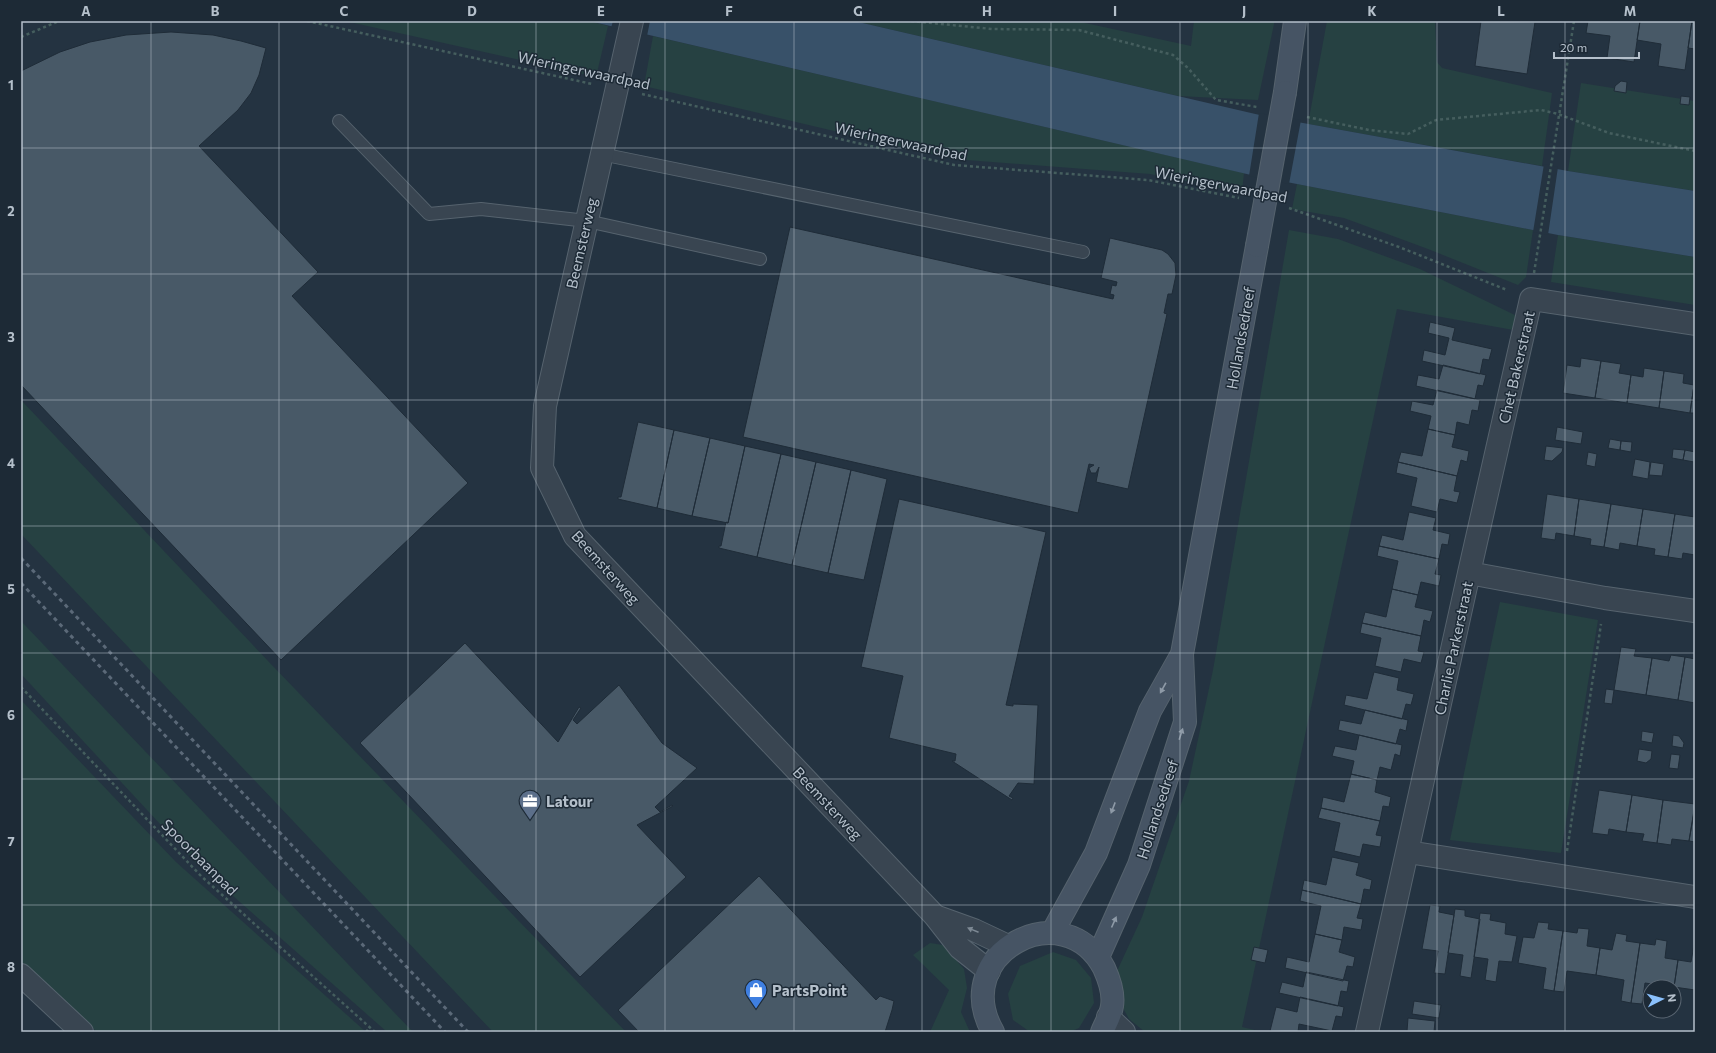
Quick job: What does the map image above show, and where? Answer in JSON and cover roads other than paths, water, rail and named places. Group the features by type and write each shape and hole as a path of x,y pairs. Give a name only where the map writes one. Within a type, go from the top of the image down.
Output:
{"main road":[{"name":"Hollandsedreef","path":"1098,957 1139,865 1185,722 1182,654 1285,92 1295,21"},
{"name":"Hollandsedreef","path":"1052,933 1096,853 1150,711 1182,654"},
{"path":"993,1032 986,1020 982,1001 984,980 994,961 1008,946 1012,944 1029,936 1052,933 1076,940 1098,957 1110,980 1112,1006 1105,1025"}],"street":[{"name":"Beemsterweg","path":"632,21 545,406 542,468 575,536 935,916 960,948 989,971"},
{"name":"Chet Bakerstraat","path":"1469,573 1531,299 1695,324"},
{"name":"Charlie Parkerstraat","path":"1367,1032 1469,573 1605,598 1695,611"},
{"path":"1408,852 1695,897"},
{"name":"Beemsterweg","path":"935,916 974,930 1008,946"},
{"path":"21,976 74,1029"},
{"path":"1105,1025 1124,1032"}],"lane":[{"path":"339,121 429,214 481,209 586,221 760,259"},
{"path":"601,154 1083,252"}],"water":[{"path":"589,21 854,21 1264,116 1568,171 1695,191 1695,257 1558,235 1251,175"}],"railway":[{"path":"21,558 468,1032"},
{"path":"21,583 445,1032"}],"place":[{"name":"Latour","path":"530,820"},
{"name":"PartsPoint","path":"756,1010"}]}
